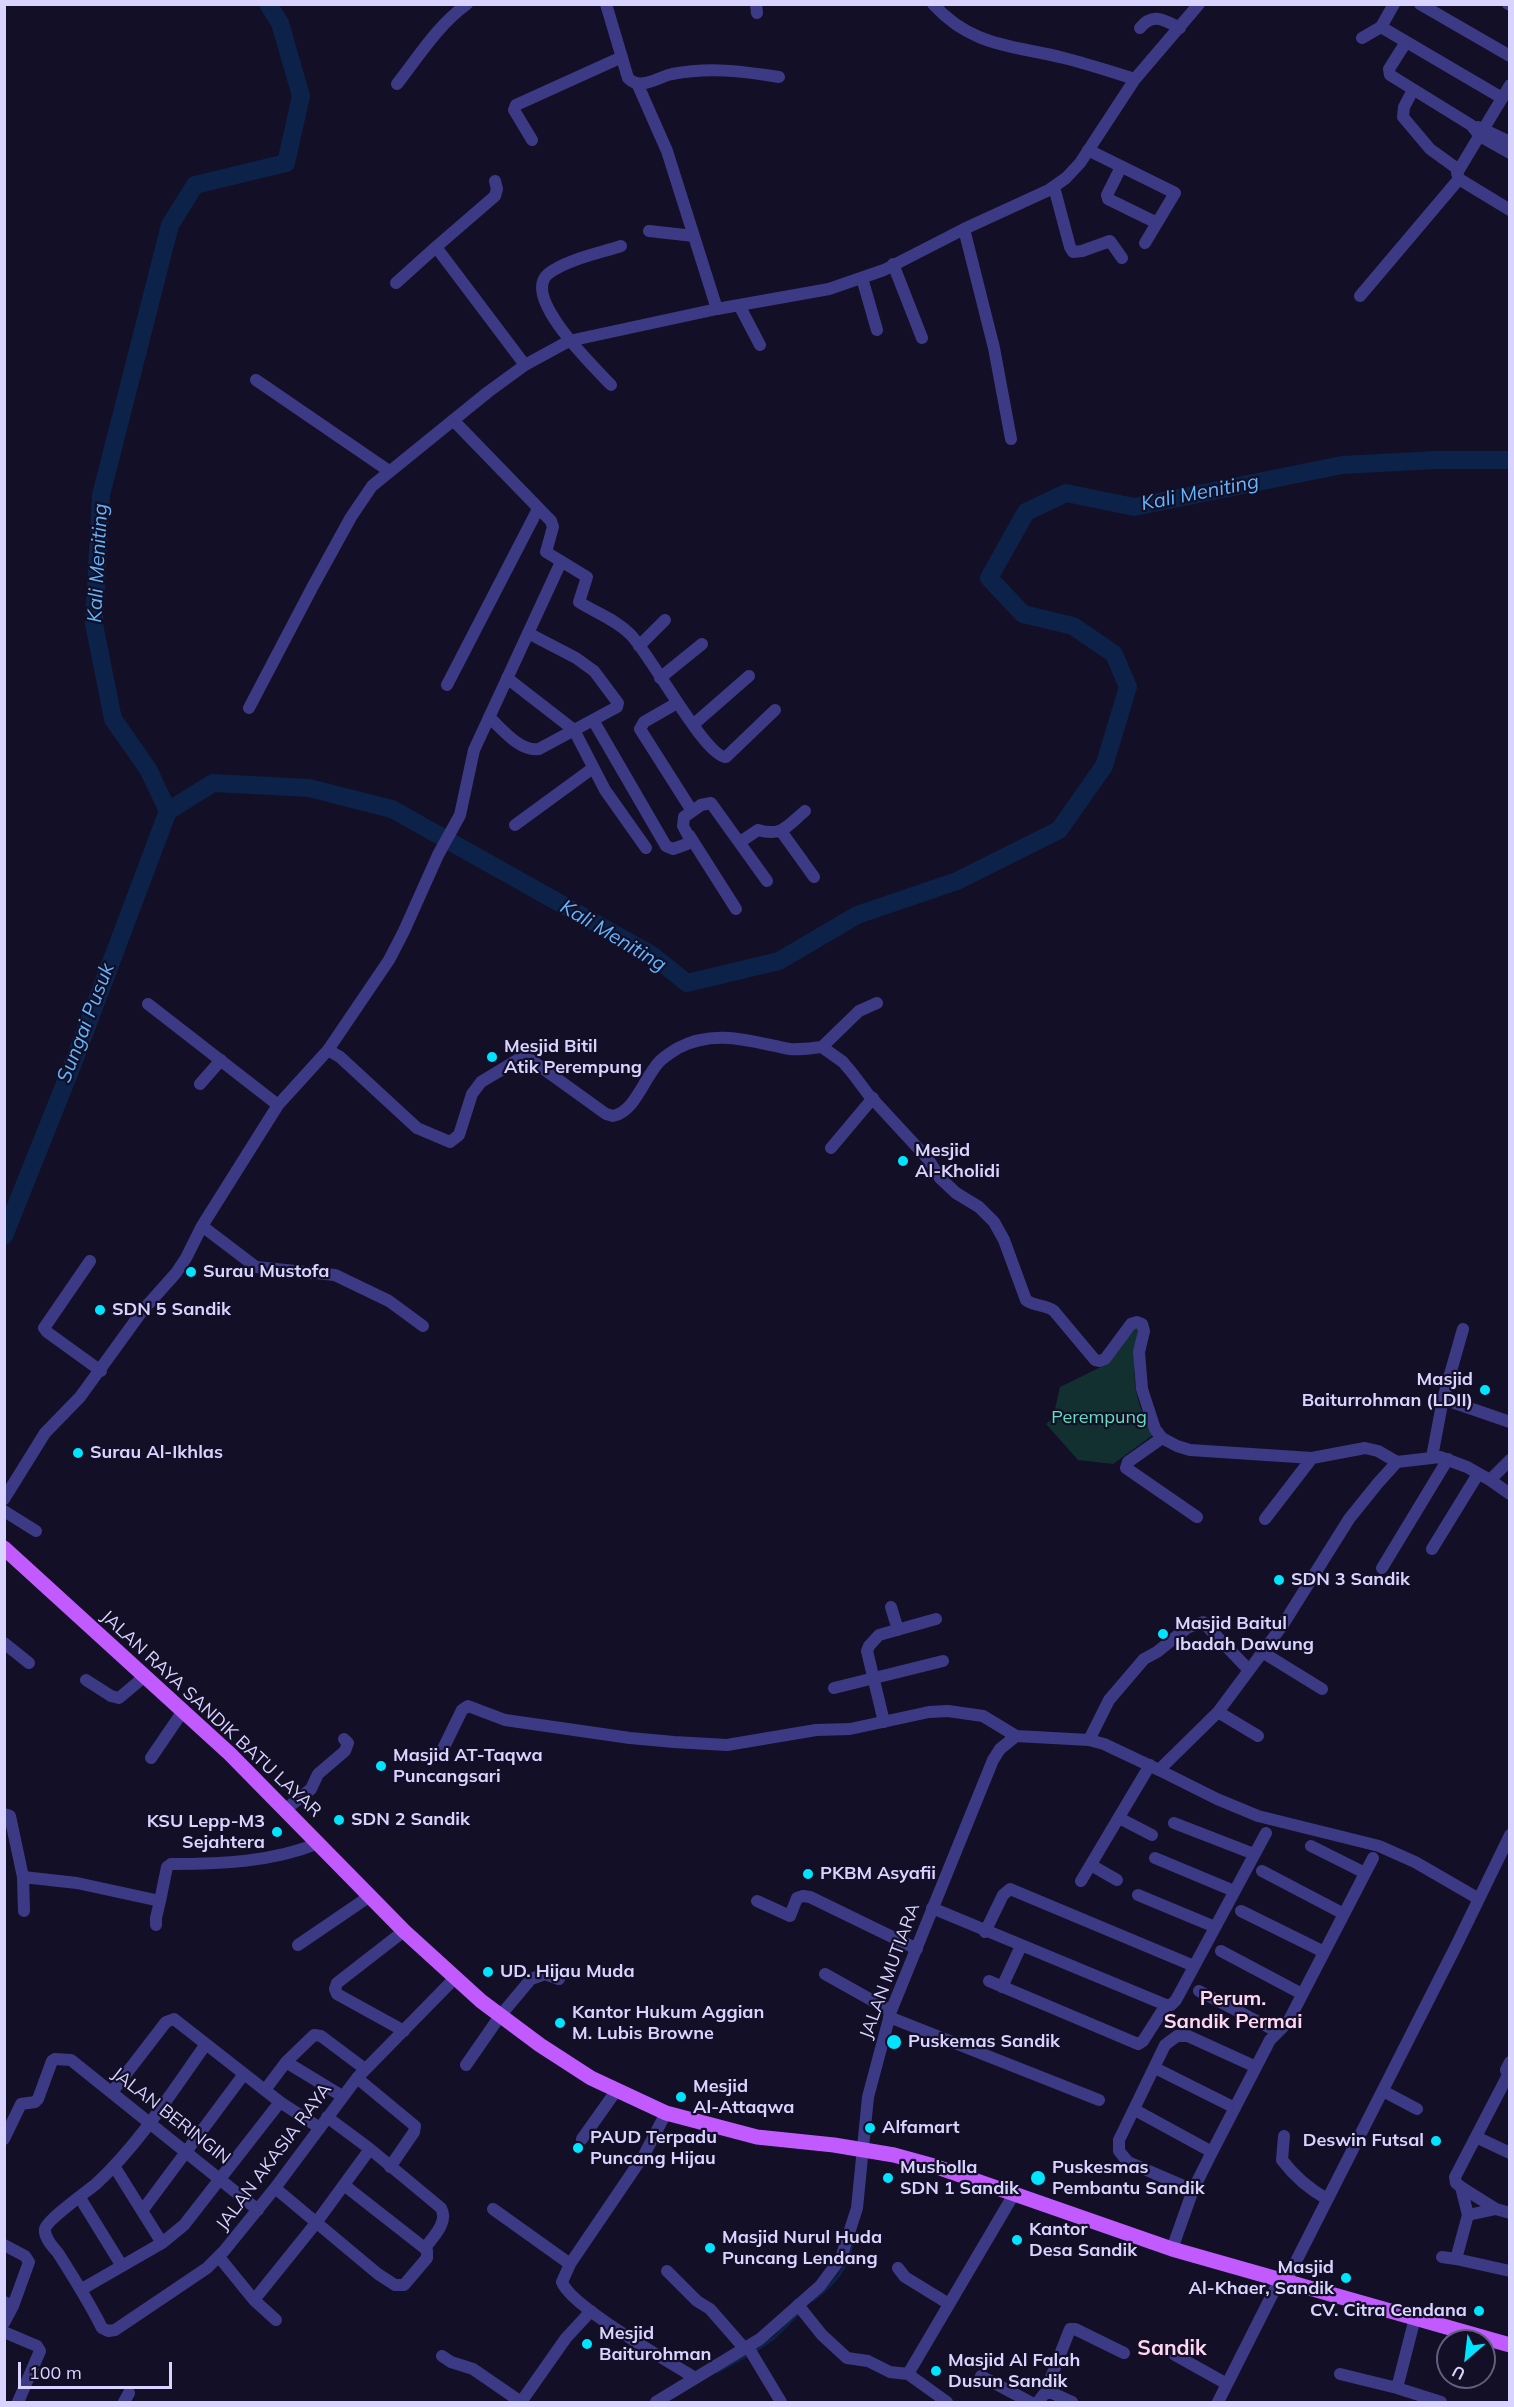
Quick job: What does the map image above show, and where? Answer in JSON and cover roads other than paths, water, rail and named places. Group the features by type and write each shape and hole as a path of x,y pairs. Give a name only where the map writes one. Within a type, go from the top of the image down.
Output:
{"main road":[{"name":"JALAN RAYA SANDIK BATU LAYAR","path":"4,1548 218,1742 404,1931 455,1978 500,2016 591,2078 666,2113 757,2137 863,2149 934,2166 1172,2250 1509,2345"}],"street":[{"path":"397,84 431,38 467,4"},
{"path":"606,4 628,78 637,83 667,151 717,309"},
{"path":"933,4 955,24 981,39 1005,47 1062,57 1135,79"},
{"path":"249,708 351,517 375,482 525,365 569,341 717,309 829,289 862,278 1054,187 1073,171 1135,79 1199,4"},
{"path":"1362,38 1382,27 1394,4"},
{"path":"1420,4 1509,56"},
{"path":"1140,28 1146,21 1160,18 1180,28"},
{"path":"1360,296 1458,174 1506,93 1406,42 1382,27"},
{"path":"1406,42 1389,73 1482,132 1509,153"},
{"path":"532,140 514,110 516,105 622,57"},
{"path":"637,83 698,69 736,70 779,77"},
{"path":"1413,90 1404,107 1404,117 1430,149 1458,174 1509,210"},
{"path":"1482,132 1509,142"},
{"path":"1088,150 1175,193 1145,243"},
{"path":"1121,166 1107,195 1108,199 1157,224"},
{"path":"396,283 495,196 497,189 495,181"},
{"path":"1054,187 1073,252 1110,241 1122,258"},
{"path":"964,229 994,348 1011,439"},
{"path":"649,231 694,236"},
{"path":"611,385 569,341 541,293 542,281 560,267 621,246"},
{"path":"436,247 525,365"},
{"path":"893,264 922,338"},
{"path":"862,278 878,330"},
{"path":"739,305 760,345"},
{"path":"256,380 389,471"},
{"path":"453,420 553,524 546,552 586,576 579,602 612,619 629,633 677,703 716,754 723,758 729,755 776,710"},
{"path":"447,685 538,509"},
{"path":"4,1499 45,1433 72,1406 101,1371 143,1310 186,1258 202,1226 279,1105 328,1050 389,960 405,931 438,855 460,815 474,750 561,562"},
{"path":"639,646 665,620"},
{"path":"489,717 518,743 531,750 539,749 616,709 618,705 594,671 576,658 528,633"},
{"path":"660,678 702,644"},
{"path":"694,724 748,676"},
{"path":"507,678 574,730 605,790 646,848"},
{"path":"677,703 644,722 640,729 692,811"},
{"path":"592,720 666,846 673,849 687,844 689,835"},
{"path":"515,825 593,768"},
{"path":"736,909 689,835 683,821 692,811 701,805 711,803 767,881"},
{"path":"740,842 758,830 769,834 781,831 805,811"},
{"path":"781,831 814,877"},
{"path":"822,1047 859,1011 877,1002"},
{"path":"148,1004 279,1105"},
{"path":"328,1050 340,1057 417,1128 448,1142 455,1140 459,1135 472,1094 478,1086 521,1058 531,1060 606,1114 613,1116 626,1109 658,1062 690,1043 714,1038 738,1038 792,1049 822,1047 843,1062 931,1162 940,1178 956,1193 979,1207 994,1222 1004,1240 1026,1300 1054,1311 1095,1360 1105,1359 1131,1324 1137,1322 1142,1324 1144,1331 1139,1352 1142,1389 1153,1426 1162,1438 1190,1450 1312,1458 1365,1448 1378,1451 1397,1462 1411,1462 1432,1457 1448,1459 1484,1477 1509,1494"},
{"path":"200,1084 221,1060"},
{"path":"831,1148 873,1098"},
{"path":"202,1226 256,1267 335,1275 389,1301 423,1326"},
{"path":"90,1261 44,1328 101,1371"},
{"path":"1432,1457 1443,1399 1463,1329"},
{"path":"1443,1399 1509,1422"},
{"path":"1162,1438 1128,1462 1126,1468 1197,1517"},
{"path":"1265,1519 1312,1458"},
{"path":"1382,1568 1448,1459"},
{"path":"1431,1549 1484,1477 1509,1460"},
{"path":"1081,1881 1119,1818 1155,1768 1218,1712 1282,1626 1349,1519 1397,1462"},
{"path":"4,1510 36,1532"},
{"path":"891,1607 898,1630"},
{"path":"884,1722 867,1651 869,1646 879,1635 936,1619"},
{"path":"1089,1740 1109,1700 1144,1659 1157,1652 1192,1625 1203,1622 1248,1669"},
{"path":"4,1643 29,1663"},
{"path":"1262,1652 1322,1689"},
{"path":"834,1688 944,1661"},
{"path":"86,1680 111,1696 119,1698 144,1677"},
{"path":"441,1754 462,1710 468,1706 505,1720 630,1738 727,1745 816,1730 850,1729 929,1712 948,1711 991,1719 1016,1736 1089,1740 1114,1747 1217,1799 1258,1816 1388,1849 1479,1899"},
{"path":"151,1758 183,1711"},
{"path":"1218,1712 1258,1736"},
{"name":"JALAN MUTIARA","path":"656,2403 695,2378 749,2351 801,2309 841,2258 856,2208 863,2149 863,2126 868,2097 890,2014 996,1754 1016,1736"},
{"path":"286,1809 311,1789 319,1772 346,1749 348,1743 344,1738"},
{"path":"4,1814 10,1816 23,1877 24,1911"},
{"path":"1119,1818 1152,1835"},
{"path":"1174,1823 1254,1854"},
{"path":"932,1908 1166,2005 1172,2005 1266,1833"},
{"path":"1218,2403 1383,2091 1509,1835"},
{"path":"156,1925 169,1865 250,1861 300,1851 319,1843"},
{"path":"1311,1845 1365,1873"},
{"path":"1155,1858 1234,1891"},
{"path":"1172,2250 1193,2190 1212,2152 1270,2040 1288,2022 1372,1858"},
{"path":"1091,1865 1117,1880"},
{"path":"1262,1871 1344,1914"},
{"path":"23,1877 84,1885 160,1900"},
{"path":"986,1932 1002,1895 1010,1889 1194,1966"},
{"path":"1138,1895 1215,1927"},
{"path":"298,1945 370,1896"},
{"path":"757,1901 790,1916 797,1898 810,1897 917,1949"},
{"path":"1241,1911 1324,1952"},
{"path":"404,1931 338,1983 335,1989 337,1994 404,2031"},
{"path":"1002,1987 1021,1946"},
{"path":"1221,1951 1302,1994"},
{"path":"466,2065 500,2016 536,1975 545,1974 559,1979"},
{"path":"825,1974 890,2014 1099,2100"},
{"name":"JALAN AKASIA RAYA","path":"82,2289 102,2328 108,2331 115,2330 207,2268 258,2210 342,2096 455,1978"},
{"path":"989,1981 1138,2044 1143,2041 1166,2005"},
{"path":"1199,1991 1278,2032"},
{"path":"107,2089 165,2023 170,2019 177,2020 280,2102 320,2128"},
{"path":"265,2090 286,2062 310,2037 317,2035 414,2125 414,2132 390,2167"},
{"path":"1193,2190 1123,2159 1118,2146 1162,2050 1170,2040 1177,2036 1188,2036 1256,2067"},
{"path":"206,2044 150,2123 114,2166 80,2198 49,2222 45,2232 82,2289 162,2243 190,2219 280,2102"},
{"name":"JALAN BERINGIN","path":"4,2139 21,2104 38,2100 52,2061 55,2059 71,2060 258,2210"},
{"path":"286,2062 342,2096"},
{"path":"1496,2210 1461,2187 1456,2182 1455,2176 1476,2137 1505,2092 1508,2075 1506,2070 1509,2062"},
{"path":"1155,2068 1235,2108"},
{"path":"142,2211 244,2074"},
{"path":"582,2139 616,2091"},
{"path":"1383,2091 1417,2109"},
{"path":"1135,2110 1212,2152"},
{"path":"666,2113 644,2155 562,2278 563,2286 591,2312 695,2378"},
{"path":"327,2117 370,2149 443,2211 443,2221 425,2248"},
{"path":"1284,2136 1282,2160 1293,2175 1327,2199"},
{"path":"1476,2137 1509,2153"},
{"path":"254,2300 316,2223 370,2149"},
{"path":"114,2166 162,2243"},
{"path":"275,2188 378,2274 398,2286 406,2283 427,2258 425,2248 344,2185"},
{"path":"1456,2259 1468,2215 1461,2187"},
{"path":"908,2374 1014,2194"},
{"path":"80,2198 122,2266"},
{"path":"493,2209 570,2264"},
{"path":"1468,2215 1496,2210 1509,2212"},
{"path":"4,2246 25,2256 29,2262 9,2304 4,2323"},
{"path":"219,2256 254,2300 276,2320"},
{"path":"1442,2257 1509,2271"},
{"path":"898,2268 905,2277 949,2304"},
{"path":"667,2271 697,2301 710,2309 749,2351 781,2403"},
{"path":"801,2309 822,2334 851,2360 868,2361 890,2372 908,2374 947,2403"},
{"path":"442,2356 451,2362 473,2369 521,2402 566,2338 591,2312"},
{"path":"1397,2388 1415,2318"},
{"path":"1042,2398 1070,2330 1075,2329 1124,2353"},
{"path":"4,2332 37,2346 40,2351 18,2403"},
{"path":"1175,2355 1227,2384"},
{"path":"1340,2374 1397,2388 1442,2403"},
{"path":"981,2376 1030,2403"},
{"path":"1042,2398 1052,2393 1072,2403"}],"waterway":[{"name":"Kali Meniting","path":"268,4 280,23 301,96 286,163 195,185 170,225 101,495 94,624 113,719 148,769 168,811 213,783 309,788 392,809 652,955 687,983 779,961 857,915 957,881 1059,830 1104,766 1128,687 1114,654 1073,626 1023,614 989,578 1026,512 1066,493 1134,507 1342,465 1436,460 1510,460"},
{"name":"Sungai Pusuk","path":"4,1236 72,1066 168,811"},
{"path":"813,2300 839,2275 847,2261 852,2243"},
{"path":"755,2351 774,2338 799,2313"},
{"path":"717,2372 748,2355"}],"place":[{"name":"Mesjid Bitil Atik Perempung","path":"492,1057"},
{"name":"Mesjid Al-Kholidi","path":"903,1161"},
{"name":"Surau Mustofa","path":"191,1272"},
{"name":"SDN 5 Sandik","path":"100,1310"},
{"name":"Masjid Baiturrohman (LDII)","path":"1485,1390"},
{"name":"Surau Al-Ikhlas","path":"78,1453"},
{"name":"SDN 3 Sandik","path":"1279,1580"},
{"name":"Masjid Baitul Ibadah Dawung","path":"1163,1634"},
{"name":"Masjid AT-Taqwa Puncangsari","path":"381,1766"},
{"name":"SDN 2 Sandik","path":"339,1820"},
{"name":"KSU Lepp-M3 Sejahtera","path":"277,1832"},
{"name":"PKBM Asyafii","path":"808,1874"},
{"name":"UD. Hijau Muda","path":"488,1972"},
{"name":"Kantor Hukum Aggian M. Lubis Browne","path":"560,2023"},
{"name":"Puskemas Sandik","path":"894,2042"},
{"name":"Mesjid Al-Attaqwa","path":"681,2097"},
{"name":"Alfamart","path":"870,2128"},
{"name":"Deswin Futsal","path":"1436,2141"},
{"name":"PAUD Terpadu Puncang Hijau","path":"578,2148"},
{"name":"Musholla SDN 1 Sandik","path":"888,2178"},
{"name":"Puskesmas Pembantu Sandik","path":"1038,2178"},
{"name":"Kantor Desa Sandik","path":"1017,2240"},
{"name":"Masjid Nurul Huda Puncang Lendang","path":"710,2248"},
{"name":"Masjid Al-Khaer, Sandik","path":"1346,2278"},
{"name":"CV. Citra Cendana","path":"1479,2311"},
{"name":"Mesjid Baiturohman","path":"587,2344"},
{"name":"Masjid Al Falah Dusun Sandik","path":"936,2371"}],"district":[{"name":"Perum. Sandik Permai","path":"1233,2010"},
{"name":"Sandik","path":"1172,2349"}],"park label":[{"name":"Perempung","path":"1099,1418"}]}
